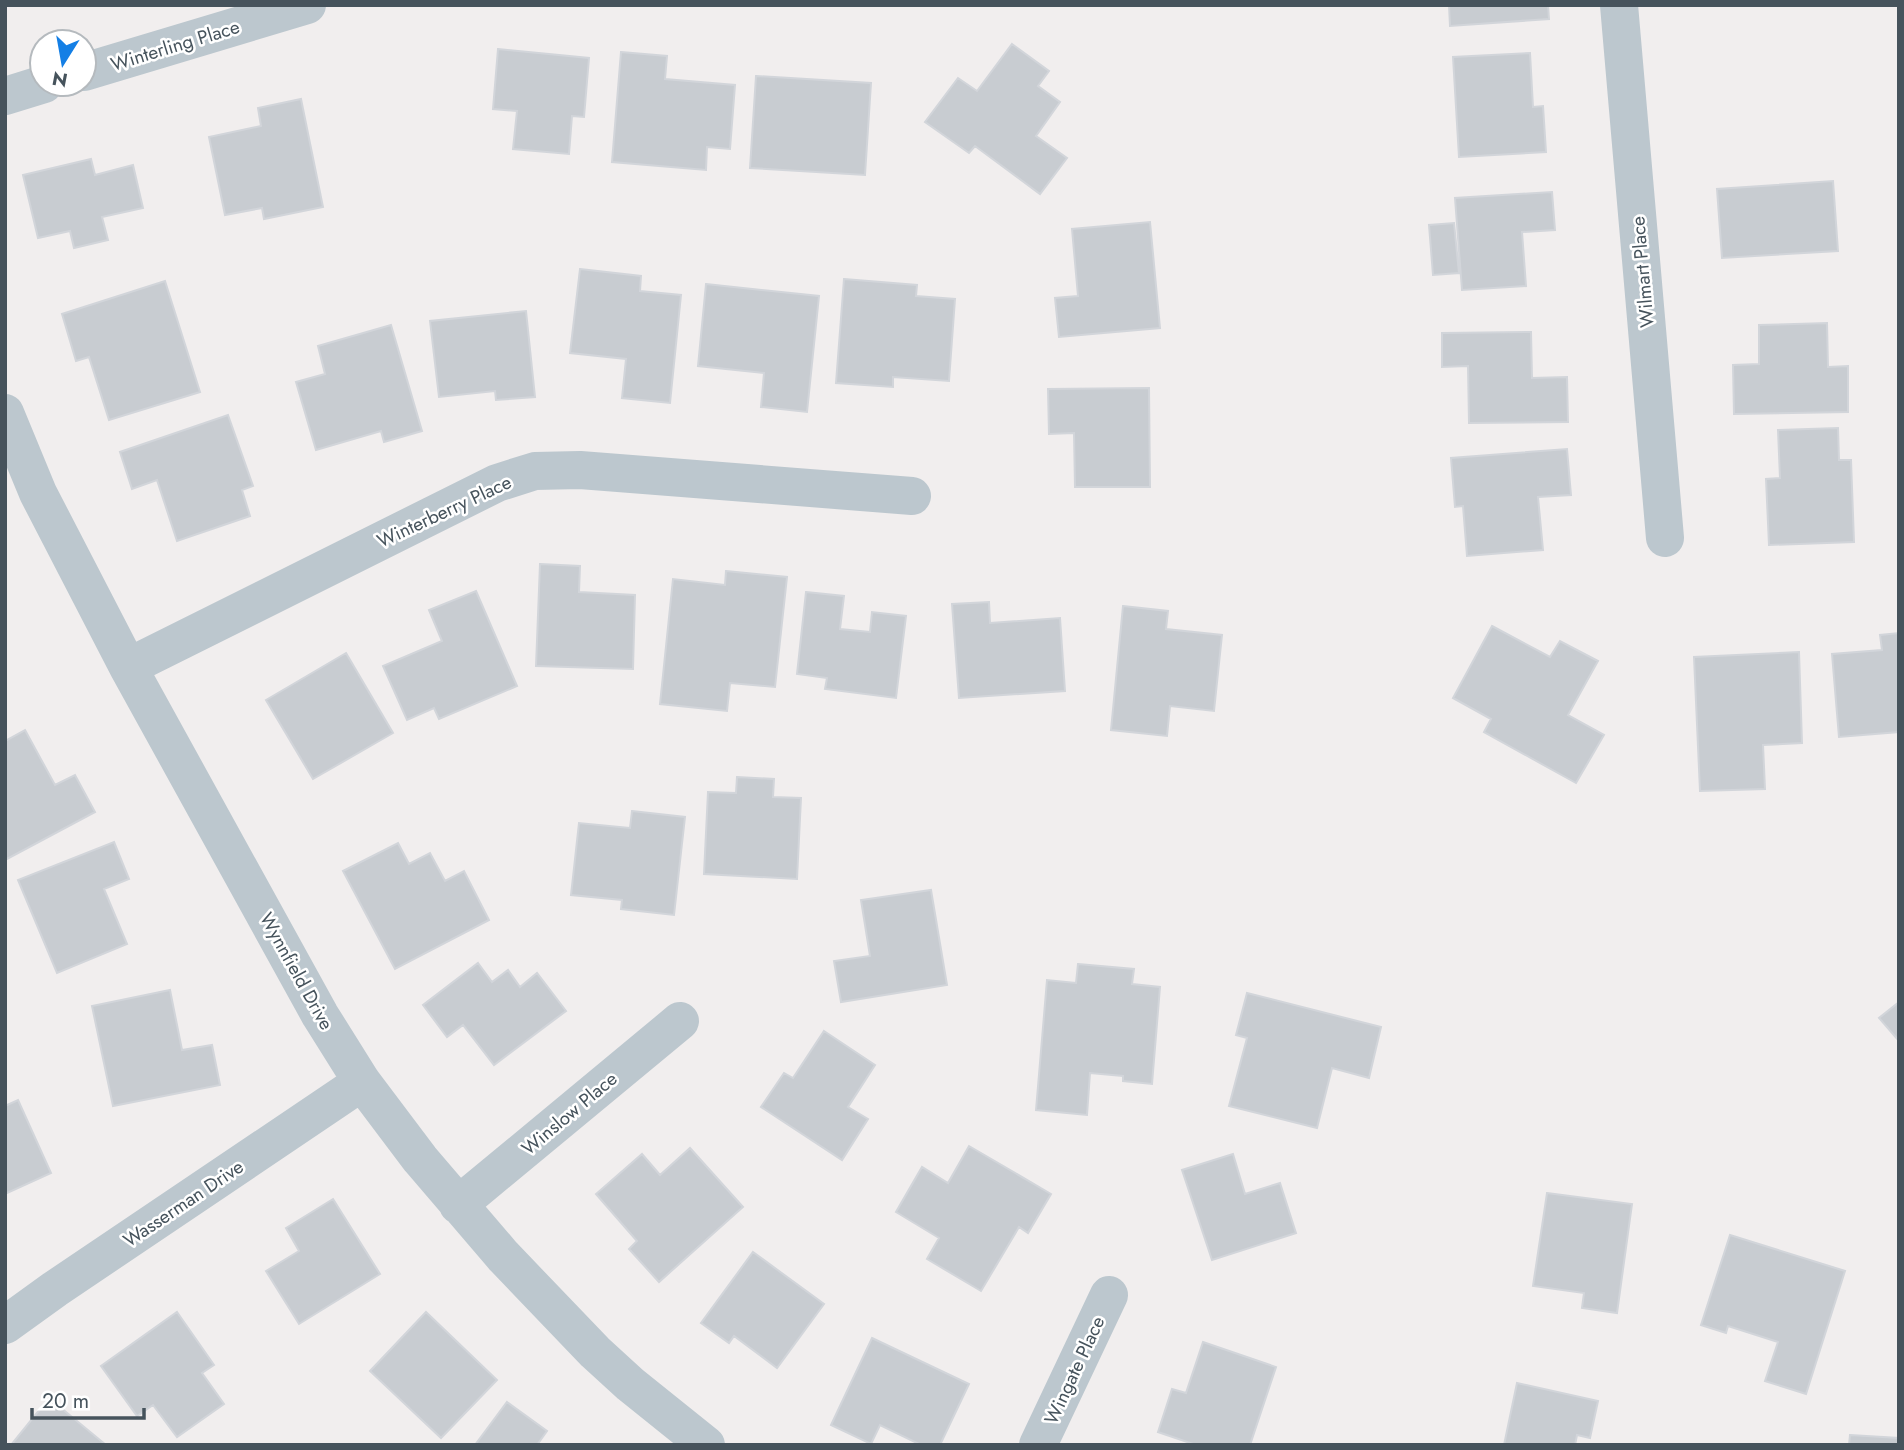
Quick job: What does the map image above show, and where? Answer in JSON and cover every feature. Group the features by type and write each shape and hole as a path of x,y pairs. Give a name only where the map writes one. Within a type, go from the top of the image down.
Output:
{"street":[{"name":"Winterling Place","path":"98,68 307,5"},
{"name":"Wilmart Place","path":"1619,5 1665,538"},
{"path":"5,96 28,89"},
{"name":"Wynnfield Drive","path":"5,413 38,493 128,667 320,1015 362,1082 457,1205 503,1256 595,1352 706,1445"},
{"name":"Winterberry Place","path":"128,667 497,483 535,471 580,470 912,496"},
{"name":"Winslow Place","path":"457,1205 680,1021"},
{"name":"Wasserman Drive","path":"5,1325 362,1082"},
{"name":"Wingate Place","path":"1038,1445 1109,1295"}],"building":[{"path":"1449,5 1548,5 1549,19 1450,26"},
{"path":"1012,44 1049,71 1038,86 1060,102 1036,136 1067,158 1040,194 975,146 969,153 925,122 958,78 977,91"},
{"path":"498,49 589,58 584,117 572,116 569,154 513,149 517,111 493,109"},
{"path":"621,52 667,56 665,79 735,85 730,149 707,147 706,170 612,162"},
{"path":"1530,53 1533,107 1543,106 1546,152 1459,157 1453,57"},
{"path":"756,76 871,83 865,175 750,168"},
{"path":"301,99 323,207 264,219 262,208 225,215 209,137 261,126 258,108"},
{"path":"91,159 95,175 133,165 143,208 102,217 108,240 74,248 70,231 38,238 23,175"},
{"path":"1833,181 1838,251 1722,258 1717,189"},
{"path":"1552,192 1555,230 1522,232 1526,286 1462,290 1455,198"},
{"path":"1150,222 1160,328 1059,337 1055,298 1078,296 1072,229"},
{"path":"1454,223 1459,273 1433,275 1429,225"},
{"path":"580,269 641,276 640,291 681,295 670,403 622,398 626,359 570,353"},
{"path":"844,279 917,285 916,296 955,299 949,381 893,377 893,387 836,383"},
{"path":"165,281 200,392 109,420 89,357 76,361 62,314"},
{"path":"706,284 819,296 807,412 761,407 764,373 698,366"},
{"path":"526,311 535,397 496,400 495,391 439,397 430,321"},
{"path":"1827,323 1828,367 1848,366 1848,412 1734,414 1733,365 1759,364 1759,325"},
{"path":"391,325 422,431 384,442 381,431 316,450 296,382 325,374 318,346"},
{"path":"1531,332 1532,378 1567,377 1568,422 1469,423 1468,366 1442,367 1442,333"},
{"path":"1149,388 1150,487 1075,487 1074,433 1049,434 1048,389"},
{"path":"228,415 253,486 242,490 250,516 177,541 157,480 132,489 120,452"},
{"path":"1838,428 1839,460 1851,460 1854,542 1769,545 1766,479 1780,478 1778,430"},
{"path":"1567,449 1571,495 1538,497 1543,550 1467,556 1463,506 1455,507 1451,458"},
{"path":"540,564 580,566 579,592 635,595 633,669 536,666"},
{"path":"726,571 787,577 775,687 730,683 727,711 660,704 673,579 725,585"},
{"path":"476,591 517,686 439,719 434,708 407,720 383,666 442,641 429,610"},
{"path":"806,592 844,596 840,629 870,632 872,612 906,616 896,698 825,689 827,678 797,674"},
{"path":"989,602 990,623 1060,618 1065,691 959,698 952,604"},
{"path":"1123,606 1168,611 1166,629 1222,635 1214,711 1170,706 1167,736 1111,730"},
{"path":"1492,626 1550,657 1560,641 1598,661 1568,715 1604,735 1576,783 1484,732 1491,719 1453,698"},
{"path":"1899,633 1899,732 1839,737 1832,654 1882,650 1880,635"},
{"path":"1799,652 1802,743 1763,745 1765,789 1700,791 1694,657"},
{"path":"346,653 393,733 313,779 266,700"},
{"path":"25,730 55,785 75,775 95,812 5,860 5,741"},
{"path":"737,777 774,779 773,797 801,798 797,879 704,874 708,792 736,793"},
{"path":"632,811 685,817 674,915 621,909 622,900 571,895 579,823 630,828"},
{"path":"114,842 129,879 104,889 127,944 57,973 18,880"},
{"path":"398,843 409,864 430,853 445,881 464,871 489,920 395,969 343,871"},
{"path":"931,890 947,985 841,1002 834,961 870,956 861,900"},
{"path":"478,963 492,982 508,970 520,987 537,973 566,1011 494,1065 463,1025 447,1037 423,1005"},
{"path":"1078,964 1134,969 1132,984 1160,987 1152,1084 1123,1081 1123,1076 1090,1073 1087,1115 1036,1110 1047,980 1076,983"},
{"path":"170,990 182,1050 212,1045 220,1085 113,1106 92,1006"},
{"path":"1247,993 1381,1027 1369,1078 1332,1068 1317,1128 1229,1106 1247,1038 1236,1035"},
{"path":"1899,1002 1899,1041 1879,1018"},
{"path":"824,1031 875,1065 848,1107 868,1119 842,1160 761,1107 784,1073 793,1078"},
{"path":"18,1100 51,1173 5,1194 5,1106"},
{"path":"969,1146 1051,1194 1028,1233 1019,1227 981,1291 927,1259 939,1238 896,1212 922,1167 948,1183"},
{"path":"690,1148 743,1207 659,1282 629,1249 637,1241 596,1194 642,1154 660,1175"},
{"path":"1233,1154 1245,1194 1280,1183 1296,1233 1212,1260 1182,1170"},
{"path":"1547,1193 1632,1204 1617,1313 1582,1308 1584,1293 1533,1286"},
{"path":"333,1199 380,1274 299,1324 266,1271 299,1251 286,1228"},
{"path":"1730,1235 1845,1271 1806,1394 1765,1381 1778,1342 1728,1326 1726,1333 1701,1325"},
{"path":"753,1252 824,1304 777,1368 734,1336 729,1343 701,1323"},
{"path":"177,1312 214,1365 202,1373 224,1404 177,1437 153,1405 137,1416 101,1366"},
{"path":"426,1312 497,1380 441,1438 370,1371"},
{"path":"872,1338 969,1384 940,1445 921,1445 880,1425 871,1444 831,1425"},
{"path":"1203,1342 1276,1367 1250,1445 1196,1445 1158,1432 1172,1389 1186,1393"},
{"path":"1517,1383 1598,1401 1590,1438 1577,1435 1575,1445 1504,1445"},
{"path":"49,1398 106,1445 11,1445"},
{"path":"507,1402 547,1431 537,1445 475,1445"},
{"path":"1850,1435 1899,1438 1899,1445 1849,1445"}]}
